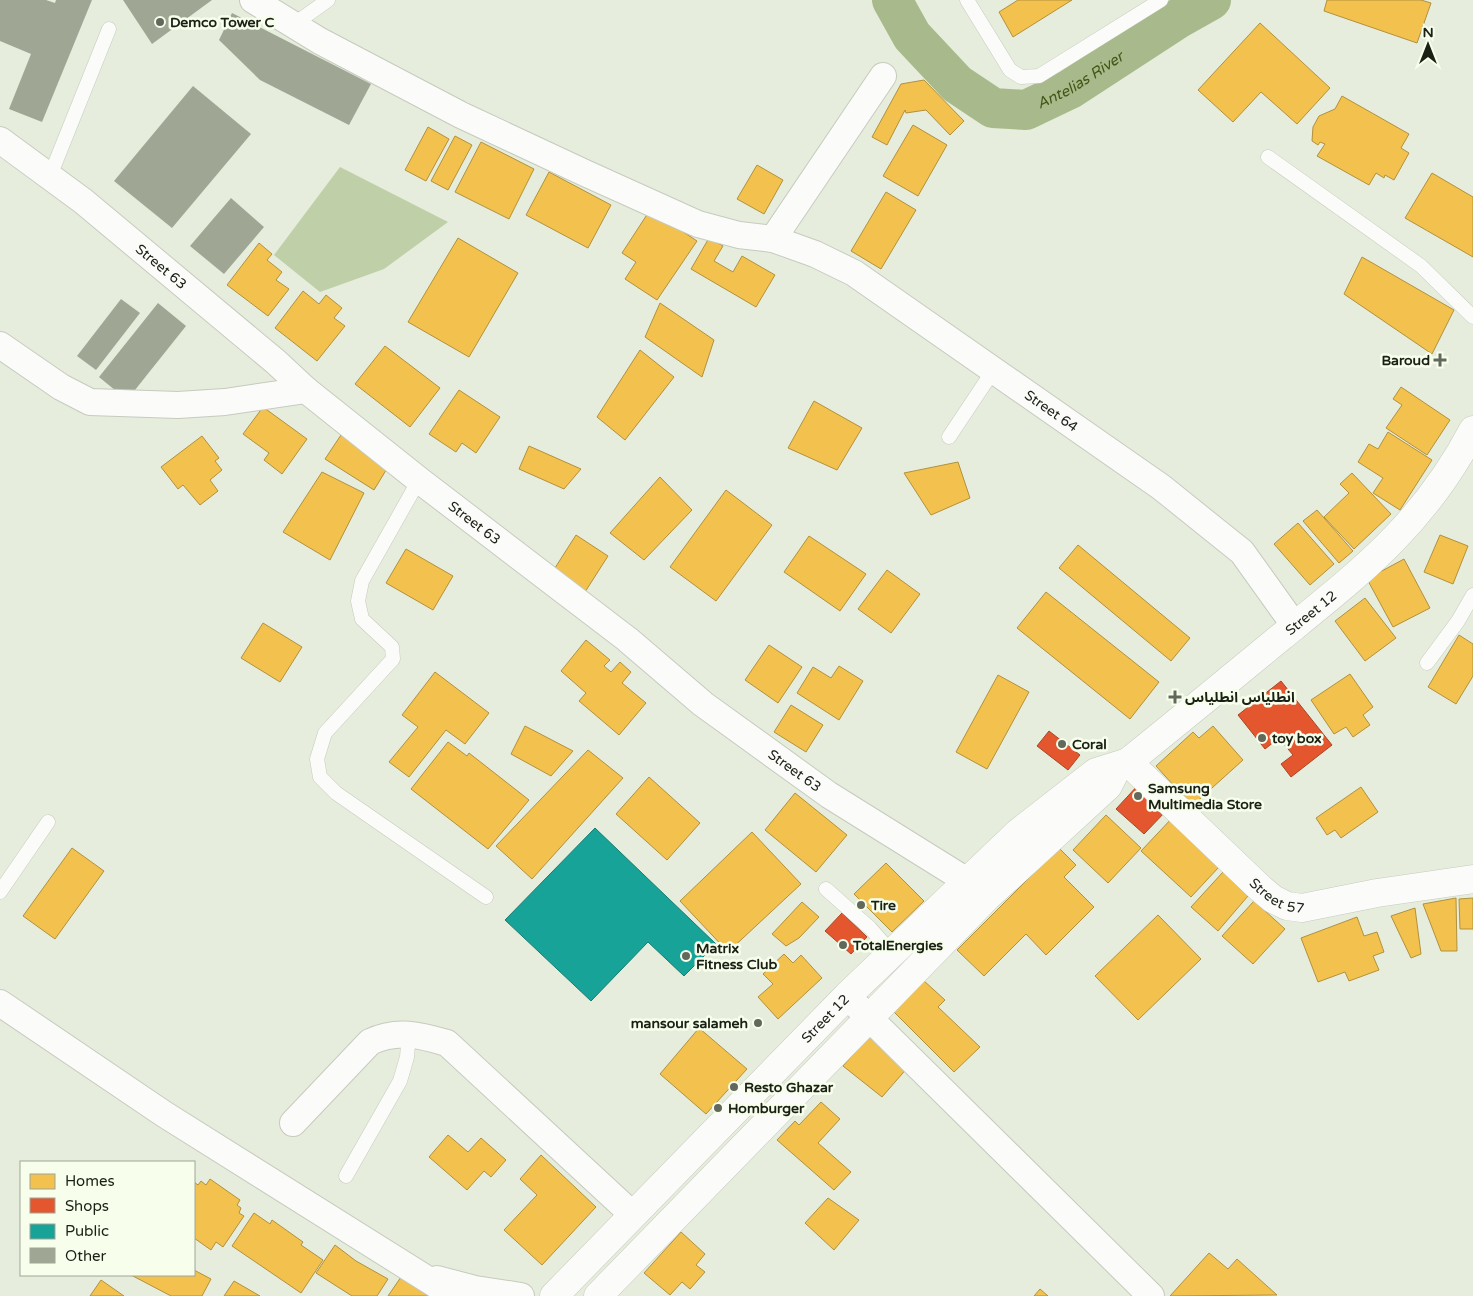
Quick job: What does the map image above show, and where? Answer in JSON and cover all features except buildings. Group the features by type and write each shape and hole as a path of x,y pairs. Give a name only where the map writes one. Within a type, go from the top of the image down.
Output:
{"street":[{"name":"Street 64","path":"253,0 293,25 461,115 680,216 698,224 739,235 773,239 815,254 854,273 1161,487 1242,552 1295,626"},
{"path":"773,239 883,76"},
{"name":"Street 63","path":"0,140 50,176 173,276 306,390 419,480 627,639 703,704 783,764 977,889"},
{"path":"0,345 61,387 90,402 178,405 226,402 306,390"},
{"name":"Street 12","path":"598,1296 868,1018 977,889 1019,832 1096,772 1122,765 1363,571 1402,533 1471,441"},
{"name":"Street 57","path":"1122,765 1261,889 1273,899 1287,906 1302,908 1377,893 1473,880"},
{"name":"Street 12","path":"554,1296 847,996 892,953 977,889"},
{"path":"847,996 1151,1296"},
{"path":"0,1003 164,1114 454,1296"},
{"path":"293,1123 370,1042 385,1034 409,1034 447,1043 634,1215"},
{"path":"422,1275 438,1296"},
{"path":"422,1275 475,1289 521,1296"}],"lane":[{"path":"293,25 328,0"},
{"path":"967,0 1010,70 1021,76 1039,76 1161,0"},
{"path":"50,176 109,30"},
{"path":"1268,157 1421,266 1473,317"},
{"path":"949,437 993,371"},
{"path":"419,480 362,581 358,601 362,619 392,647 393,658 326,733 317,759 320,777 336,793 486,897"},
{"path":"1427,663 1458,621 1473,595"},
{"path":"0,892 48,822"},
{"path":"826,889 870,928 892,953"},
{"path":"346,1176 400,1081 407,1057 409,1034"}],"green space":[{"path":"340,167 448,222 384,269 320,292 274,255"}],"waterway":[{"name":"Antelias River","path":"892,0 912,36 957,84 993,108 1026,110 1070,89 1179,18 1211,0"}],"place":[{"name":"Demco Tower C","path":"160,22"},
{"name":"Baroud","path":"1440,360"},
{"name":"انطلياس انطلياس","path":"1175,697"},
{"name":"toy box","path":"1262,738"},
{"name":"Coral","path":"1062,744"},
{"name":"Samsung Multimedia Store","path":"1138,796"},
{"name":"Tire","path":"861,905"},
{"name":"TotalEnergies","path":"843,945"},
{"name":"Matrix Fitness Club","path":"686,956"},
{"name":"mansour salameh","path":"758,1023"},
{"name":"Resto Ghazar","path":"734,1087"},
{"name":"Homburger","path":"718,1108"}]}
